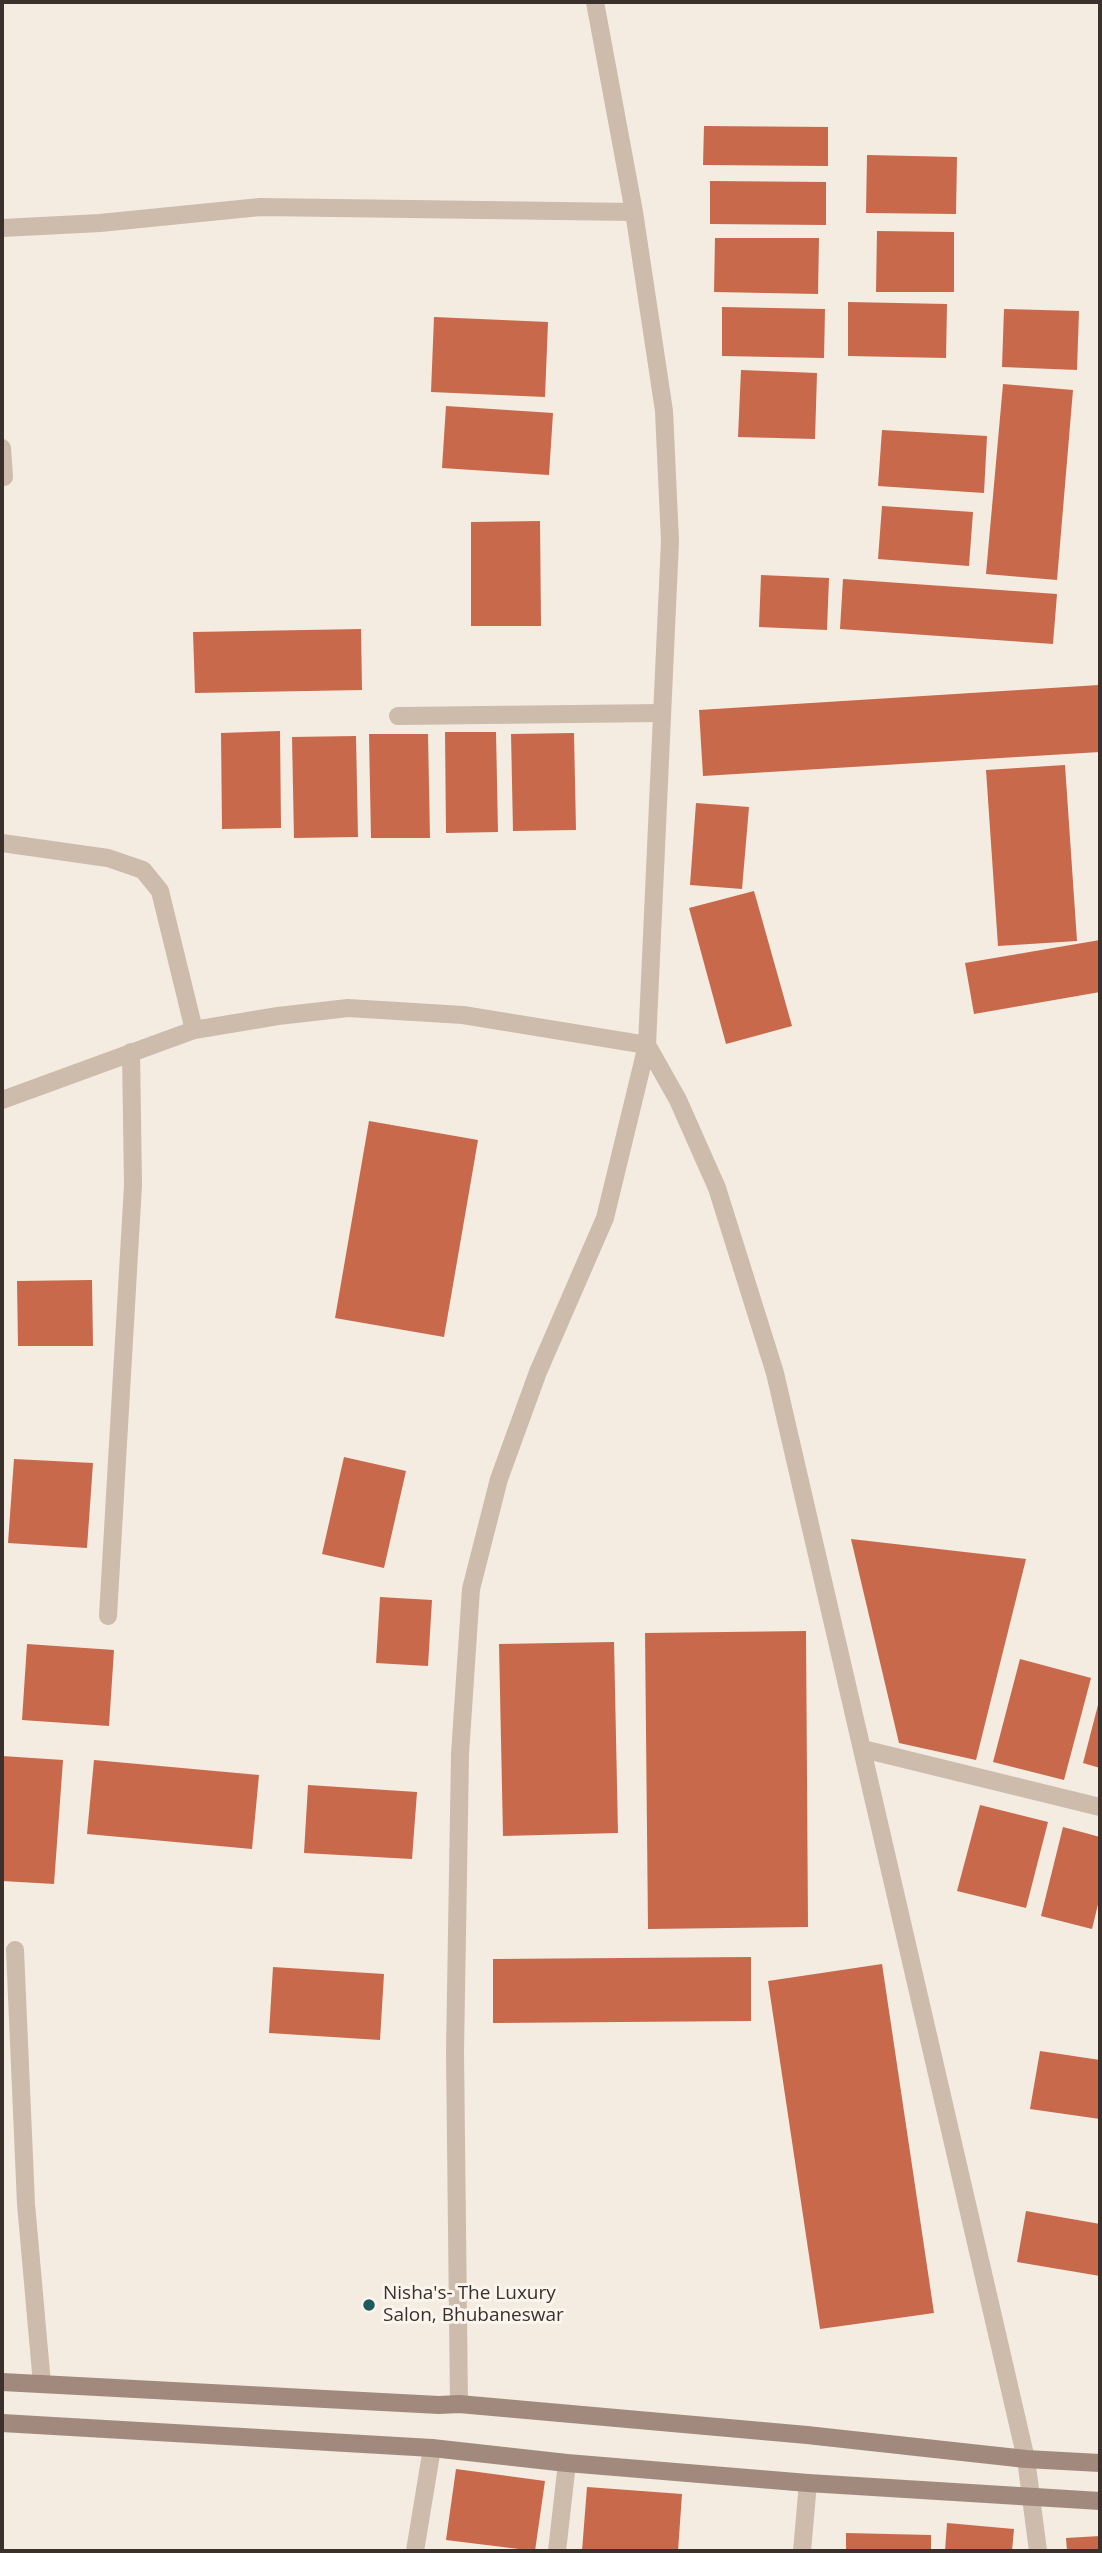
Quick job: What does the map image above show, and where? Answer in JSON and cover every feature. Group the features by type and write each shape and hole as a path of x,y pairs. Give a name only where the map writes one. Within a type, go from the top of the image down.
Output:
{"street":[{"path":"459,2404 455,2039 460,1754 471,1589 503,1467 538,1372 605,1218 647,1045 670,541 664,411 634,212 595,2"},
{"path":"2,228 100,223 260,207 634,212"},
{"path":"2,448 4,477"},
{"path":"398,716 662,712"},
{"path":"2,843 108,858 143,870 160,891 194,1030"},
{"path":"2,1100 194,1030 348,1008 463,1015 647,1045"},
{"path":"647,1045 678,1100 717,1188 775,1373 1026,2459 1038,2551"},
{"path":"108,1616 133,1185 131,1052"},
{"path":"863,1749 1100,1807"},
{"path":"15,1950 26,2204 42,2384"},
{"path":"2,2382 459,2404 807,2435 1026,2459 1100,2463"},
{"path":"2,2423 432,2448 567,2463 808,2483 1100,2501"},
{"path":"415,2551 432,2448"},
{"path":"557,2551 567,2463"},
{"path":"802,2551 808,2483"}],"building":[{"path":"704,126 828,127 828,166 703,165"},
{"path":"867,155 957,157 956,214 866,213"},
{"path":"710,181 826,182 826,225 710,224"},
{"path":"877,231 954,232 954,292 876,292"},
{"path":"715,238 819,238 818,294 714,292"},
{"path":"848,302 947,304 946,358 848,356"},
{"path":"722,307 825,309 824,358 722,356"},
{"path":"1004,309 1079,311 1077,370 1002,367"},
{"path":"434,317 548,322 545,397 431,392"},
{"path":"741,370 817,373 815,439 738,437"},
{"path":"1003,384 1073,390 1057,580 986,574"},
{"path":"446,406 553,413 549,475 442,468"},
{"path":"882,430 987,436 984,493 878,486"},
{"path":"882,506 973,512 969,566 878,559"},
{"path":"540,521 541,626 471,626 471,522"},
{"path":"761,575 829,578 827,630 759,627"},
{"path":"843,579 1057,594 1053,644 840,629"},
{"path":"361,629 362,690 195,693 193,632"},
{"path":"1099,685 1100,752 703,776 699,710"},
{"path":"280,731 281,828 222,829 221,733"},
{"path":"445,732 496,732 498,832 446,833"},
{"path":"574,733 576,830 513,831 511,734"},
{"path":"369,734 428,734 430,838 371,838"},
{"path":"356,736 358,837 294,838 292,737"},
{"path":"1065,765 1077,941 998,946 986,770"},
{"path":"696,803 749,807 742,889 690,885"},
{"path":"754,891 792,1026 726,1044 689,908"},
{"path":"1100,940 1100,992 974,1014 965,963"},
{"path":"369,1121 478,1140 444,1337 335,1318"},
{"path":"92,1280 93,1346 18,1346 17,1281"},
{"path":"344,1457 406,1471 384,1568 322,1554"},
{"path":"14,1459 93,1463 87,1548 8,1543"},
{"path":"851,1539 1026,1559 976,1760 899,1743"},
{"path":"380,1597 432,1600 428,1666 376,1663"},
{"path":"806,1631 808,1927 648,1929 645,1633"},
{"path":"614,1642 618,1833 503,1836 499,1644"},
{"path":"27,1644 114,1650 109,1726 22,1720"},
{"path":"1020,1659 1091,1678 1064,1780 993,1762"},
{"path":"1100,1701 1100,1768 1083,1763"},
{"path":"2,1756 63,1760 54,1884 2,1881"},
{"path":"94,1760 259,1775 252,1849 87,1834"},
{"path":"308,1785 417,1792 412,1859 304,1853"},
{"path":"980,1805 1048,1822 1026,1908 957,1891"},
{"path":"1063,1827 1100,1837 1100,1896 1092,1929 1041,1916"},
{"path":"751,1957 751,2021 493,2023 493,1959"},
{"path":"882,1964 934,2313 820,2329 768,1981"},
{"path":"273,1967 384,1974 380,2040 269,2033"},
{"path":"1040,2051 1100,2060 1100,2119 1030,2109"},
{"path":"1026,2211 1100,2224 1100,2276 1017,2262"},
{"path":"456,2469 545,2481 535,2551 446,2540"},
{"path":"587,2487 682,2494 678,2551 582,2551"},
{"path":"947,2523 1014,2529 1012,2551 945,2551"},
{"path":"846,2533 931,2535 931,2551 846,2551"},
{"path":"1100,2536 1100,2551 1067,2551 1066,2538"}],"place":[{"name":"Nisha's- The Luxury Salon, Bhubaneswar","path":"369,2305"}]}
